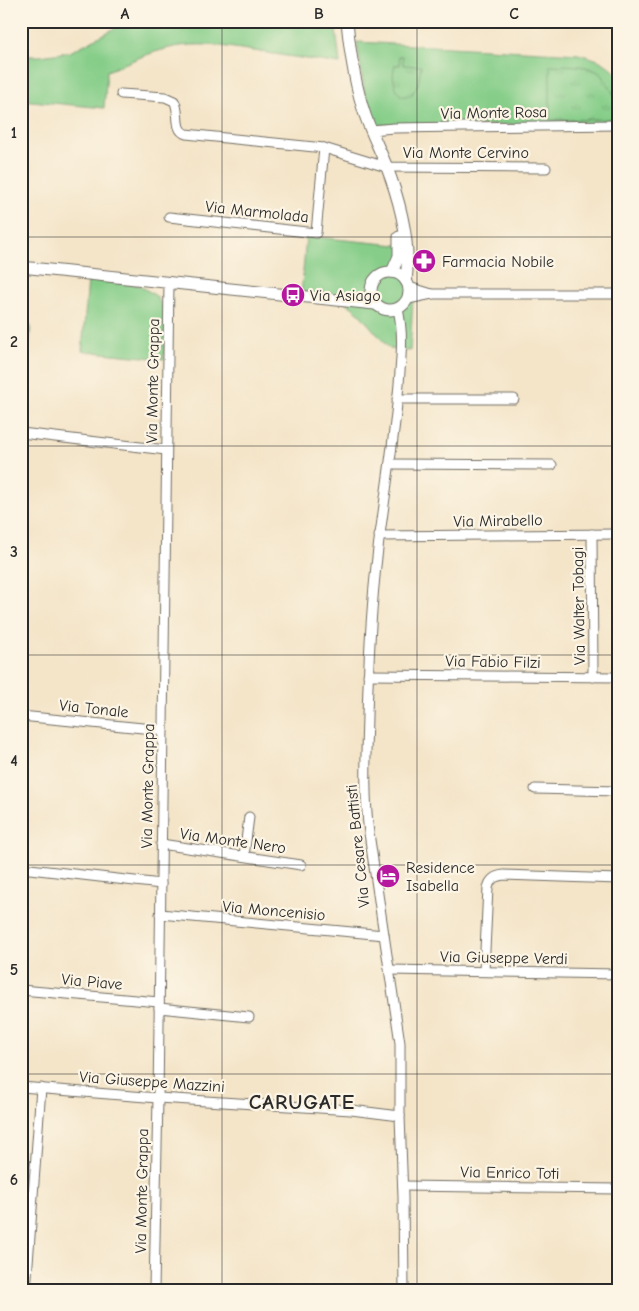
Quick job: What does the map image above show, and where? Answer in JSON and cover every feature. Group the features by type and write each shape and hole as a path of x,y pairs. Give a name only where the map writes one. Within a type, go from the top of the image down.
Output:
{"street":[{"path":"347,21 356,83 371,130 394,186 404,227 408,258 407,284 409,292 408,299 402,306 391,311 379,308 371,297 372,282 385,272 400,275 407,284 432,294"},
{"path":"122,94 165,98 174,101 178,107 178,127 183,133 324,148 386,167"},
{"name":"Via Monte Rosa","path":"371,130 394,128 618,125"},
{"name":"Via Marmolada","path":"169,217 316,233 324,148"},
{"name":"Via Monte Cervino","path":"386,167 546,168"},
{"path":"392,272 398,259 399,251 398,202"},
{"path":"21,268 375,304"},
{"name":"Via Monte Grappa","path":"154,1290 169,282"},
{"path":"350,300 371,288"},
{"path":"408,299 432,294 618,294"},
{"name":"Via Cesare Battisti","path":"398,309 402,335 397,399 374,585 368,675 366,803 373,866 400,1044 404,1290"},
{"path":"397,399 514,399"},
{"path":"21,432 166,450"},
{"path":"390,464 552,465"},
{"name":"Via Walter Tobagi","path":"592,534 593,677"},
{"name":"Via Mirabello","path":"380,536 618,534"},
{"name":"Via Fabio Filzi","path":"368,675 618,677"},
{"name":"Via Tonale","path":"21,716 163,730"},
{"path":"536,789 618,791"},
{"path":"244,856 249,817"},
{"name":"Via Monte Nero","path":"162,844 301,865"},
{"path":"21,868 161,884"},
{"path":"484,971 488,888 492,880 504,875 618,879"},
{"name":"Via Moncenisio","path":"160,914 384,935"},
{"name":"Via Giuseppe Verdi","path":"390,970 618,974"},
{"name":"Via Piave","path":"21,990 249,1016"},
{"name":"Via Giuseppe Mazzini","path":"21,1086 158,1098 351,1110 400,1116"},
{"path":"26,1290 28,1212 41,1088"},
{"name":"Via Enrico Toti","path":"403,1186 618,1189"}],"green space":[{"path":"119,21 335,21 340,64 221,46 184,46 155,52 107,71 104,108 21,100 21,56 40,56 70,52 119,26"},
{"path":"357,42 578,54 590,57 604,63 618,75 618,125 374,125 365,96"},
{"path":"399,56 403,56 403,65 421,66 418,84 411,96 401,96 395,85 394,69 395,65 400,65"},
{"path":"550,65 585,67 598,72 612,90 617,106 618,119 550,120"},
{"path":"306,236 416,247 414,288 432,294 413,298 410,351 390,349 356,310 342,300 301,296"},
{"path":"88,280 139,285 156,296 165,313 164,359 82,351"},
{"path":"21,325 31,326 25,379 21,379"}],"place":[{"name":"Farmacia Nobile","path":"424,261"},
{"name":"Via Asiago","path":"293,295"},
{"name":"Residence Isabella","path":"388,876"}],"district":[{"name":"CARUGATE","path":"302,1102"}]}
